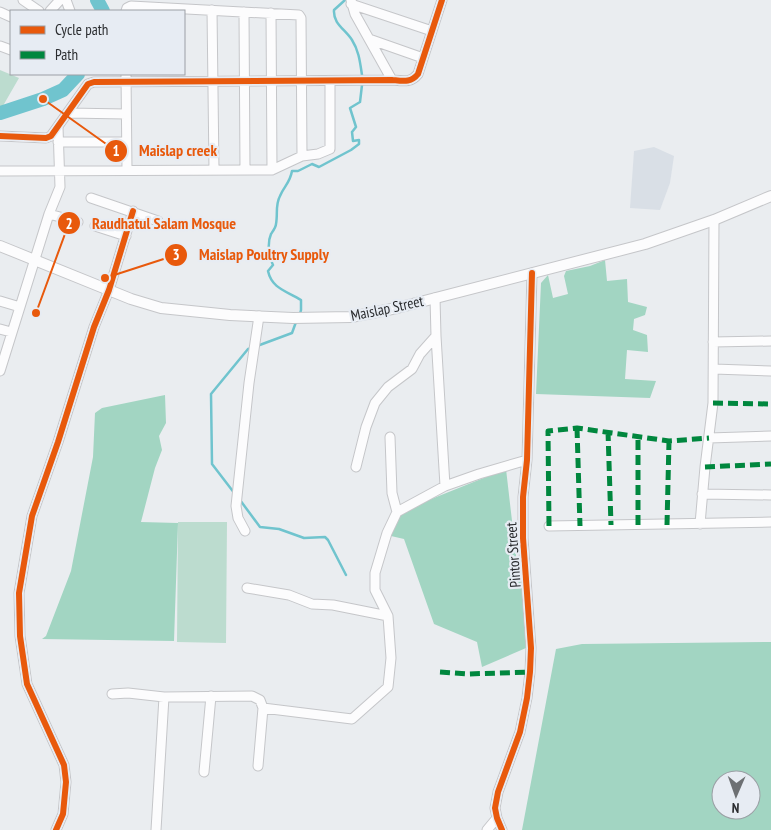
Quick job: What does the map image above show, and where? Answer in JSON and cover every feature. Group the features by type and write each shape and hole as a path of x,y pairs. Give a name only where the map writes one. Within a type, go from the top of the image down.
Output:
{"main road":[{"name":"Maislap Street","path":"0,246 131,299 161,308 199,313 293,318 351,316 397,308 645,244 714,220 771,196"}],"street":[{"path":"23,0 38,10"},
{"path":"51,10 60,0"},
{"path":"0,136 46,138 51,136 88,84 126,78 183,77 213,81 392,80 408,82 418,74 432,31 439,1"},
{"path":"351,2 432,31"},
{"path":"351,2 368,39 392,80"},
{"path":"126,10 131,6 155,9 299,15 301,18 302,156"},
{"path":"212,10 214,170"},
{"path":"244,12 245,170"},
{"path":"271,13 272,170"},
{"path":"368,39 423,58"},
{"path":"126,78 128,170"},
{"path":"0,171 272,170 302,156 318,154 330,149 330,81"},
{"path":"68,113 126,114"},
{"path":"0,371 2,357 60,186 58,127"},
{"path":"58,142 126,142"},
{"path":"91,198 158,221"},
{"path":"56,830 64,814 66,782 64,765 27,684 20,636 19,593 32,516 58,442 94,327 109,290 133,211"},
{"path":"49,214 78,222"},
{"path":"700,524 704,466 713,403 714,220"},
{"path":"95,226 126,236"},
{"name":"Pintor Street","path":"502,830 495,808 498,792 520,732 530,672 531,648 523,530 523,497 527,460 532,273"},
{"path":"435,298 444,486"},
{"path":"0,301 20,307"},
{"path":"245,531 238,518 236,506 249,383 259,316"},
{"path":"0,329 11,332"},
{"path":"356,466 366,427 375,403 388,387 412,369 420,354 436,336"},
{"path":"713,342 771,341"},
{"path":"714,369 771,371"},
{"path":"709,438 771,436"},
{"path":"390,437 392,493 397,512"},
{"path":"263,708 352,719 388,686 391,658 388,616 376,590 375,573 397,512 444,486 527,460"},
{"path":"702,494 771,495"},
{"path":"549,526 771,522"},
{"path":"247,588 289,595 312,604 333,605 388,616"},
{"path":"112,694 128,693 164,697 252,696 260,700 263,708 258,766"},
{"path":"204,772 211,696"},
{"path":"156,830 164,697"},
{"path":"487,830 497,818"}],"shaded area":[{"path":"654,147 674,156 670,183 660,210 630,208 634,151"}],"green space":[{"path":"0,70 19,78 0,111"},
{"path":"605,260 607,281 627,279 628,302 647,307 645,315 634,319 633,330 647,335 648,352 627,350 625,379 656,381 650,398 536,394 541,283 548,275 553,298 568,294 564,276 566,271 590,266"},
{"path":"165,395 166,423 159,436 162,450 155,468 141,522 178,523 174,641 42,639 46,636 71,571 93,457 95,413 102,408"},
{"path":"506,469 517,564 526,609 526,648 482,667 477,642 434,624 404,539 391,536 400,515 399,512"},
{"path":"178,522 227,522 226,643 177,642"},
{"path":"771,642 771,830 522,830 556,649 582,644"}],"waterway":[{"path":"97,0 102,10"},
{"path":"345,0 334,10 334,15 337,23 354,44 359,57 362,75"},
{"path":"0,113 43,99 63,90 77,75"},
{"path":"300,314 301,300 277,286 268,271 273,265 269,242 276,225 278,199 290,179 292,171 298,171 312,164 319,167 359,144 359,140 353,141 352,132 356,127 350,108 360,102 362,85"},
{"path":"257,346 292,333 296,322"},
{"path":"235,494 212,464 211,394 248,349 252,348"},
{"path":"240,500 260,527 279,529 304,538 325,537 346,575"}],"marked path":[{"path":"713,403 771,404"},
{"path":"577,428 580,526"},
{"path":"549,526 548,431 577,428 669,441 709,438"},
{"path":"608,431 611,525"},
{"path":"638,435 638,525"},
{"path":"667,525 669,441"},
{"path":"705,467 771,464"},
{"path":"440,672 468,674 530,672"}],"cycle path":[{"path":"0,136 46,138 51,136 88,84 94,82 410,80 418,74 442,0"},
{"path":"56,830 63,814 66,782 64,765 27,684 20,636 19,593 32,516 58,442 94,327 109,290 133,211"},
{"path":"502,830 495,808 498,792 520,732 530,672 531,648 523,538 523,497 527,460 532,273"}],"place":[{"name":"Maislap creek","path":"43,99"},
{"name":"Maislap Poultry Supply","path":"105,278"},
{"name":"Raudhatul Salam Mosque","path":"36,313"}]}
